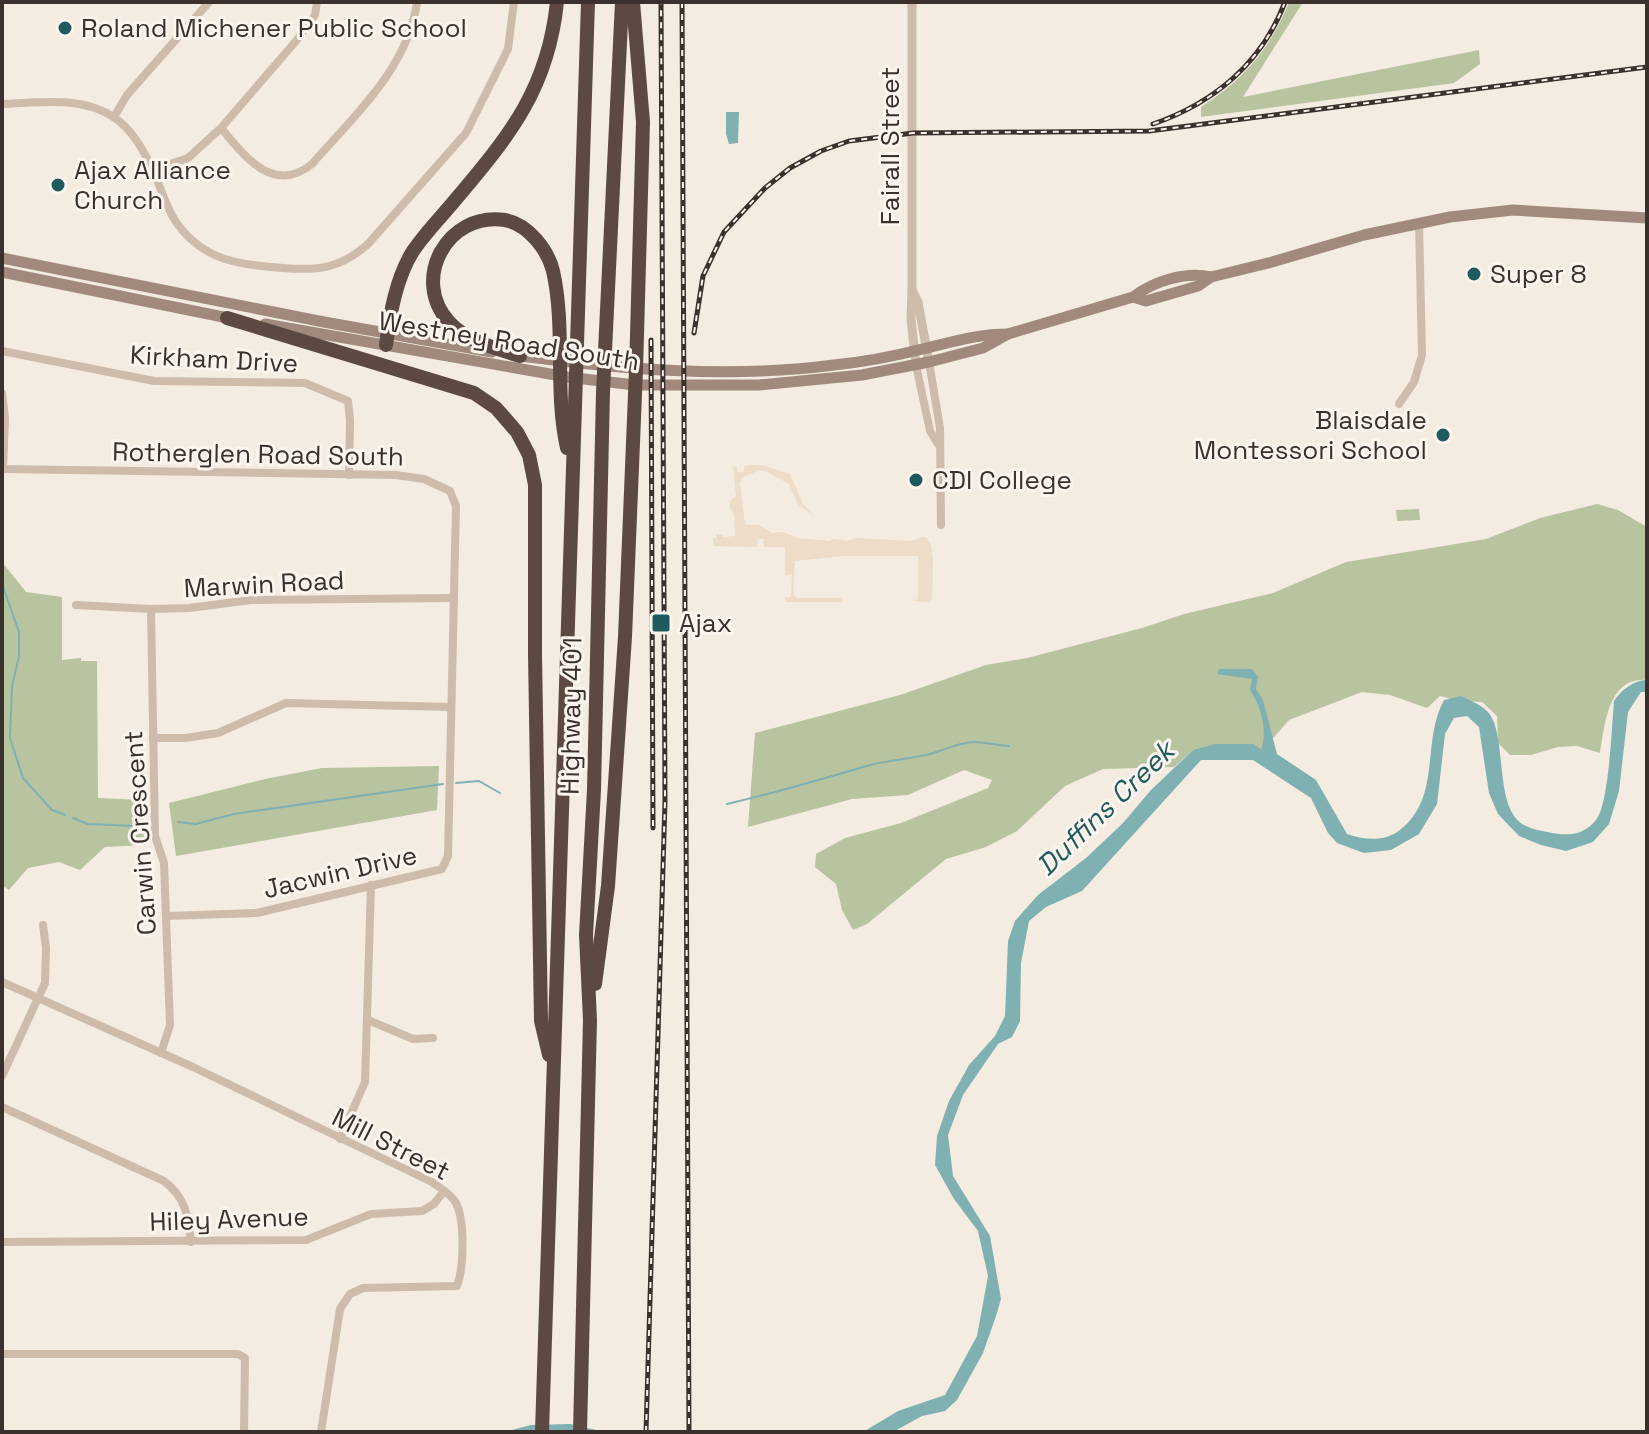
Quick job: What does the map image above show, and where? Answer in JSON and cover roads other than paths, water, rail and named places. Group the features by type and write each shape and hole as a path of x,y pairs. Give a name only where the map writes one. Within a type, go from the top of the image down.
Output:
{"highway":[{"path":"387,338 397,290 414,250 506,140 530,100 548,54 557,2"},
{"name":"Highway 401","path":"542,1432 571,466 568,351 588,2"},
{"name":"Highway 401","path":"580,1432 590,1020 586,935 594,790 603,392 622,2"},
{"path":"590,1020 609,872 625,637 636,377 643,122 633,2"},
{"path":"520,356 463,334 450,324 435,300 432,286 438,254 448,239 476,223 505,220 514,223 545,251 553,271 568,351"},
{"path":"227,318 474,393 496,408 517,432 529,455 535,485 536,526 541,1021 553,1074"}],"main road":[{"name":"Westney Road South","path":"2,258 545,374 771,385 862,375 929,362 983,348 1008,334 1133,297 1145,288 1195,273 1211,277 1419,222 1513,210 1647,218"},
{"name":"Westney Road South","path":"2,272 227,318 520,356 636,377 676,372 796,369 921,350 981,334 1008,334"}],"street":[{"path":"114,117 127,95 209,2"},
{"path":"153,170 188,158 221,128 296,41 315,15 317,2"},
{"path":"221,128 257,166 271,174 299,174 312,164 378,88 409,33 417,2"},
{"path":"2,104 71,101 114,117 140,144 176,222 202,248 222,260 305,270 326,268 351,259 386,226 466,133 508,49 514,2"},
{"name":"Fairall Street","path":"912,2 912,290 918,302 921,350 916,365"},
{"path":"1399,404 1414,382 1422,355 1419,222"},
{"name":"Fairall Street","path":"921,350 929,362"},
{"name":"Kirkham Drive","path":"2,351 154,381 305,383 348,401 349,475"},
{"path":"929,362 940,428 941,525"},
{"path":"916,365 930,431 938,444"},
{"path":"2,393 5,418 2,469"},
{"name":"Rotherglen Road South","path":"2,469 396,475 424,479 450,491 456,506 454,598"},
{"name":"Marwin Road","path":"76,605 151,609 189,608 251,600 454,598"},
{"name":"Jacwin Drive","path":"167,916 257,913 442,869 448,856 454,598"},
{"name":"Carwin Crescent","path":"151,609 155,836 164,863 170,1025 161,1053"},
{"path":"153,738 185,738 218,733 286,703 450,707"},
{"path":"340,1139 365,1082 371,885"},
{"path":"2,1076 39,999 46,967 43,925"},
{"name":"Mill Street","path":"2,982 161,1053 432,1182 455,1201 460,1216 461,1274 457,1286 363,1288 350,1294 340,1309 321,1432"},
{"path":"368,1020 413,1039 433,1038"},
{"path":"2,1107 164,1181 178,1192 188,1212 191,1242"},
{"name":"Hiley Avenue","path":"2,1242 306,1240 371,1214 422,1211 434,1204 444,1191"},
{"path":"2,1354 238,1354 245,1358 244,1432"}],"water":[{"path":"726,112 739,112 738,143 729,144"},
{"name":"Duffins Creek","path":"1219,669 1252,669 1258,677 1256,689 1263,700 1277,754 1316,780 1347,834 1368,839 1394,834 1413,817 1426,785 1437,716 1444,700 1461,696 1487,711 1493,720 1508,805 1514,816 1522,824 1552,833 1581,831 1596,820 1604,798 1614,701 1637,682 1647,680 1647,692 1641,692 1628,712 1619,791 1609,824 1593,842 1566,851 1519,836 1498,814 1489,793 1479,727 1467,716 1454,718 1445,734 1437,804 1419,834 1391,850 1364,853 1337,843 1328,833 1311,798 1253,760 1201,760 1082,891 1046,907 1029,921 1021,963 1020,1021 1012,1037 998,1044 963,1095 948,1135 953,1176 990,1236 1001,1299 996,1316 983,1353 957,1400 945,1411 922,1416 893,1432 863,1432 898,1411 945,1395 977,1336 988,1276 978,1231 954,1199 935,1165 937,1136 949,1101 969,1065 995,1036 1005,1016 1008,941 1015,921 1038,895 1086,858 1123,823 1151,790 1193,750 1215,744 1254,744 1261,750 1263,727 1260,711 1250,690 1252,679 1217,674"},
{"path":"570,1424 605,1432 504,1432 531,1425"}],"waterway":[{"path":"2,584 19,632 19,656 12,686 10,738 23,778 52,810 65,815"},
{"path":"727,804 956,745 981,742 1009,746"},
{"path":"456,783 479,781 500,793"},
{"path":"178,822 196,824 234,814 443,784"},
{"path":"73,818 88,824 135,826"}],"railway":[{"path":"646,1432 665,801 661,2"},
{"path":"682,2 689,1432"},
{"path":"1153,124 1196,105 1233,78 1263,44 1285,2"},
{"path":"694,333 703,276 724,232 765,188 790,168 821,151 849,141 913,133 1149,131 1647,67"},
{"path":"651,340 653,828"}],"place":[{"name":"Roland Michener Public School","path":"65,28"},
{"name":"Ajax Alliance Church","path":"58,185"},
{"name":"Super 8","path":"1474,274"},
{"name":"Blaisdale Montessori School","path":"1443,435"},
{"name":"CDI College","path":"916,480"},
{"name":"Ajax","path":"661,623"}]}
